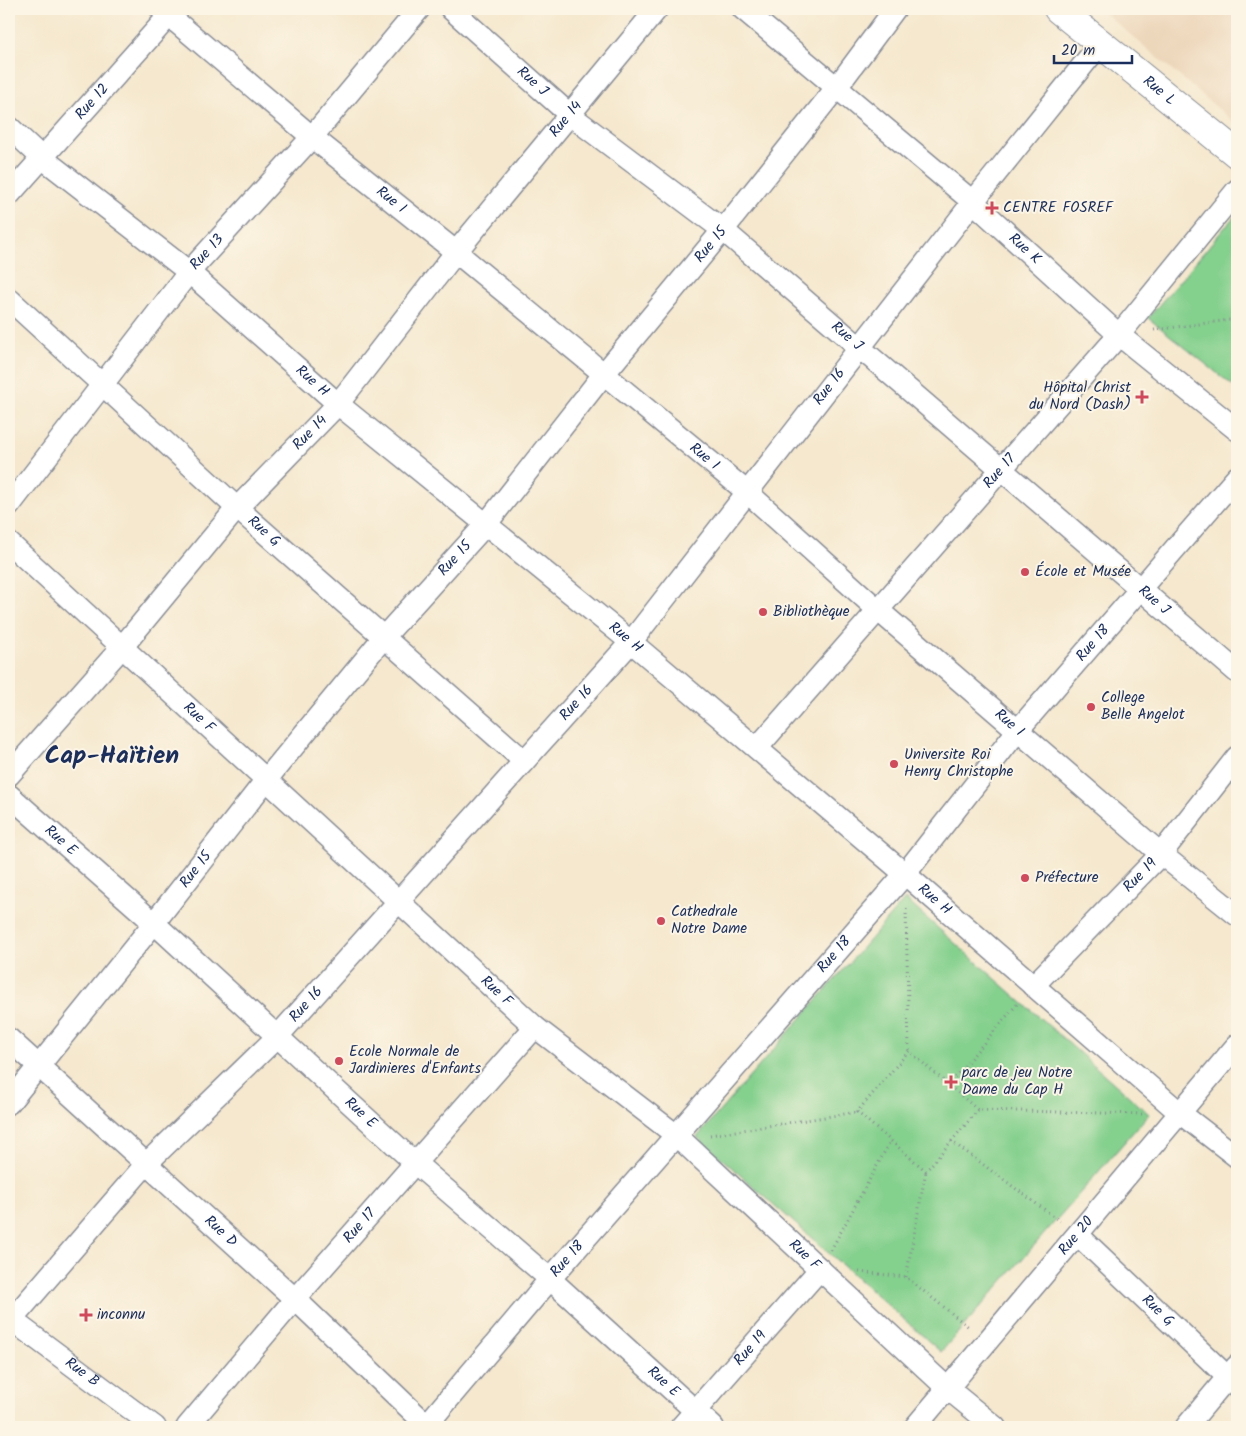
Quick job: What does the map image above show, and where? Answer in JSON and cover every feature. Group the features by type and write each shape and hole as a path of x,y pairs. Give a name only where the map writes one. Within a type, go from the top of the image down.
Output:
{"street":[{"name":"Rue 13","path":"9,506 189,272 312,137 419,9"},
{"name":"Rue J","path":"451,9 570,115 723,230 1237,672"},
{"name":"Rue 14","path":"9,775 123,646 237,508 338,404 456,252 657,9"},
{"name":"Rue K","path":"743,9 973,202 1119,335 1237,430"},
{"name":"Rue 15","path":"9,1103 266,780 383,638 487,523 603,375 723,230 837,87 895,9"},
{"name":"Rue L","path":"1058,9 1237,154"},
{"name":"Rue I","path":"168,11 312,137 456,252 747,492 878,610 1161,854 1237,915"},
{"name":"Rue 12","path":"9,196 168,11"},
{"name":"Rue 16","path":"10,1321 146,1164 277,1037 523,760 631,642 973,202 1100,44"},
{"name":"Rue H","path":"9,127 41,157 189,272 338,404 487,523 631,642 905,874 1180,1113 1237,1157"},
{"name":"Rue 17","path":"757,748 1119,335 1237,190"},
{"name":"Rue G","path":"9,299 237,508 523,760"},
{"name":"Rue 18","path":"427,1427 550,1279 905,874 1018,730 1237,477"},
{"name":"Rue F","path":"9,543 123,646 397,903 534,1027 676,1135 947,1388 995,1427"},
{"name":"Rue 19","path":"1033,986 1161,854 1237,757"},
{"name":"Rue E","path":"9,795 154,923 414,1162 550,1279 713,1427"},
{"name":"Rue 17","path":"187,1427 294,1299 534,1027"},
{"name":"Rue D","path":"9,1039 294,1299 427,1427"},
{"name":"Rue 20","path":"915,1427 1237,1045"},
{"name":"Rue G","path":"1078,1235 1234,1376"},
{"name":"Rue 19","path":"681,1427 820,1269"},
{"name":"Rue B","path":"10,1321 155,1427"},
{"path":"1186,1427 1234,1376"}],"path":[{"path":"1119,335 1237,319"},
{"path":"676,1135 697,1137 857,1112 909,1051 905,874"},
{"path":"948,1085 1033,986"},
{"path":"909,1051 978,1110 1180,1113"},
{"path":"906,1276 926,1171 978,1110"},
{"path":"857,1112 926,1171"},
{"path":"891,1140 820,1269 906,1276 987,1341"},
{"path":"951,1141 1078,1235"}],"shaded area":[{"path":"1100,9 1237,9 1237,122 1233,121"}],"green space":[{"path":"1237,213 1237,389 1148,318"},
{"path":"905,899 1149,1114 941,1352 697,1137"}],"place":[{"name":"CENTRE FOSREF","path":"992,208"},
{"name":"Hôpital Christ du Nord (Dash)","path":"1142,397"},
{"name":"École et Musée","path":"1025,572"},
{"name":"Bibliothèque","path":"763,612"},
{"name":"College Belle Angelot","path":"1091,707"},
{"name":"Universite Roi Henry Christophe","path":"894,764"},
{"name":"Préfecture","path":"1025,878"},
{"name":"Cathedrale Notre Dame","path":"661,921"},
{"name":"Ecole Normale de Jardinieres d'Enfants","path":"339,1061"},
{"name":"parc de jeu Notre Dame du Cap H","path":"951,1082"},
{"name":"inconnu","path":"86,1315"}],"district":[{"name":"Cap-Haïtien","path":"112,756"}]}
